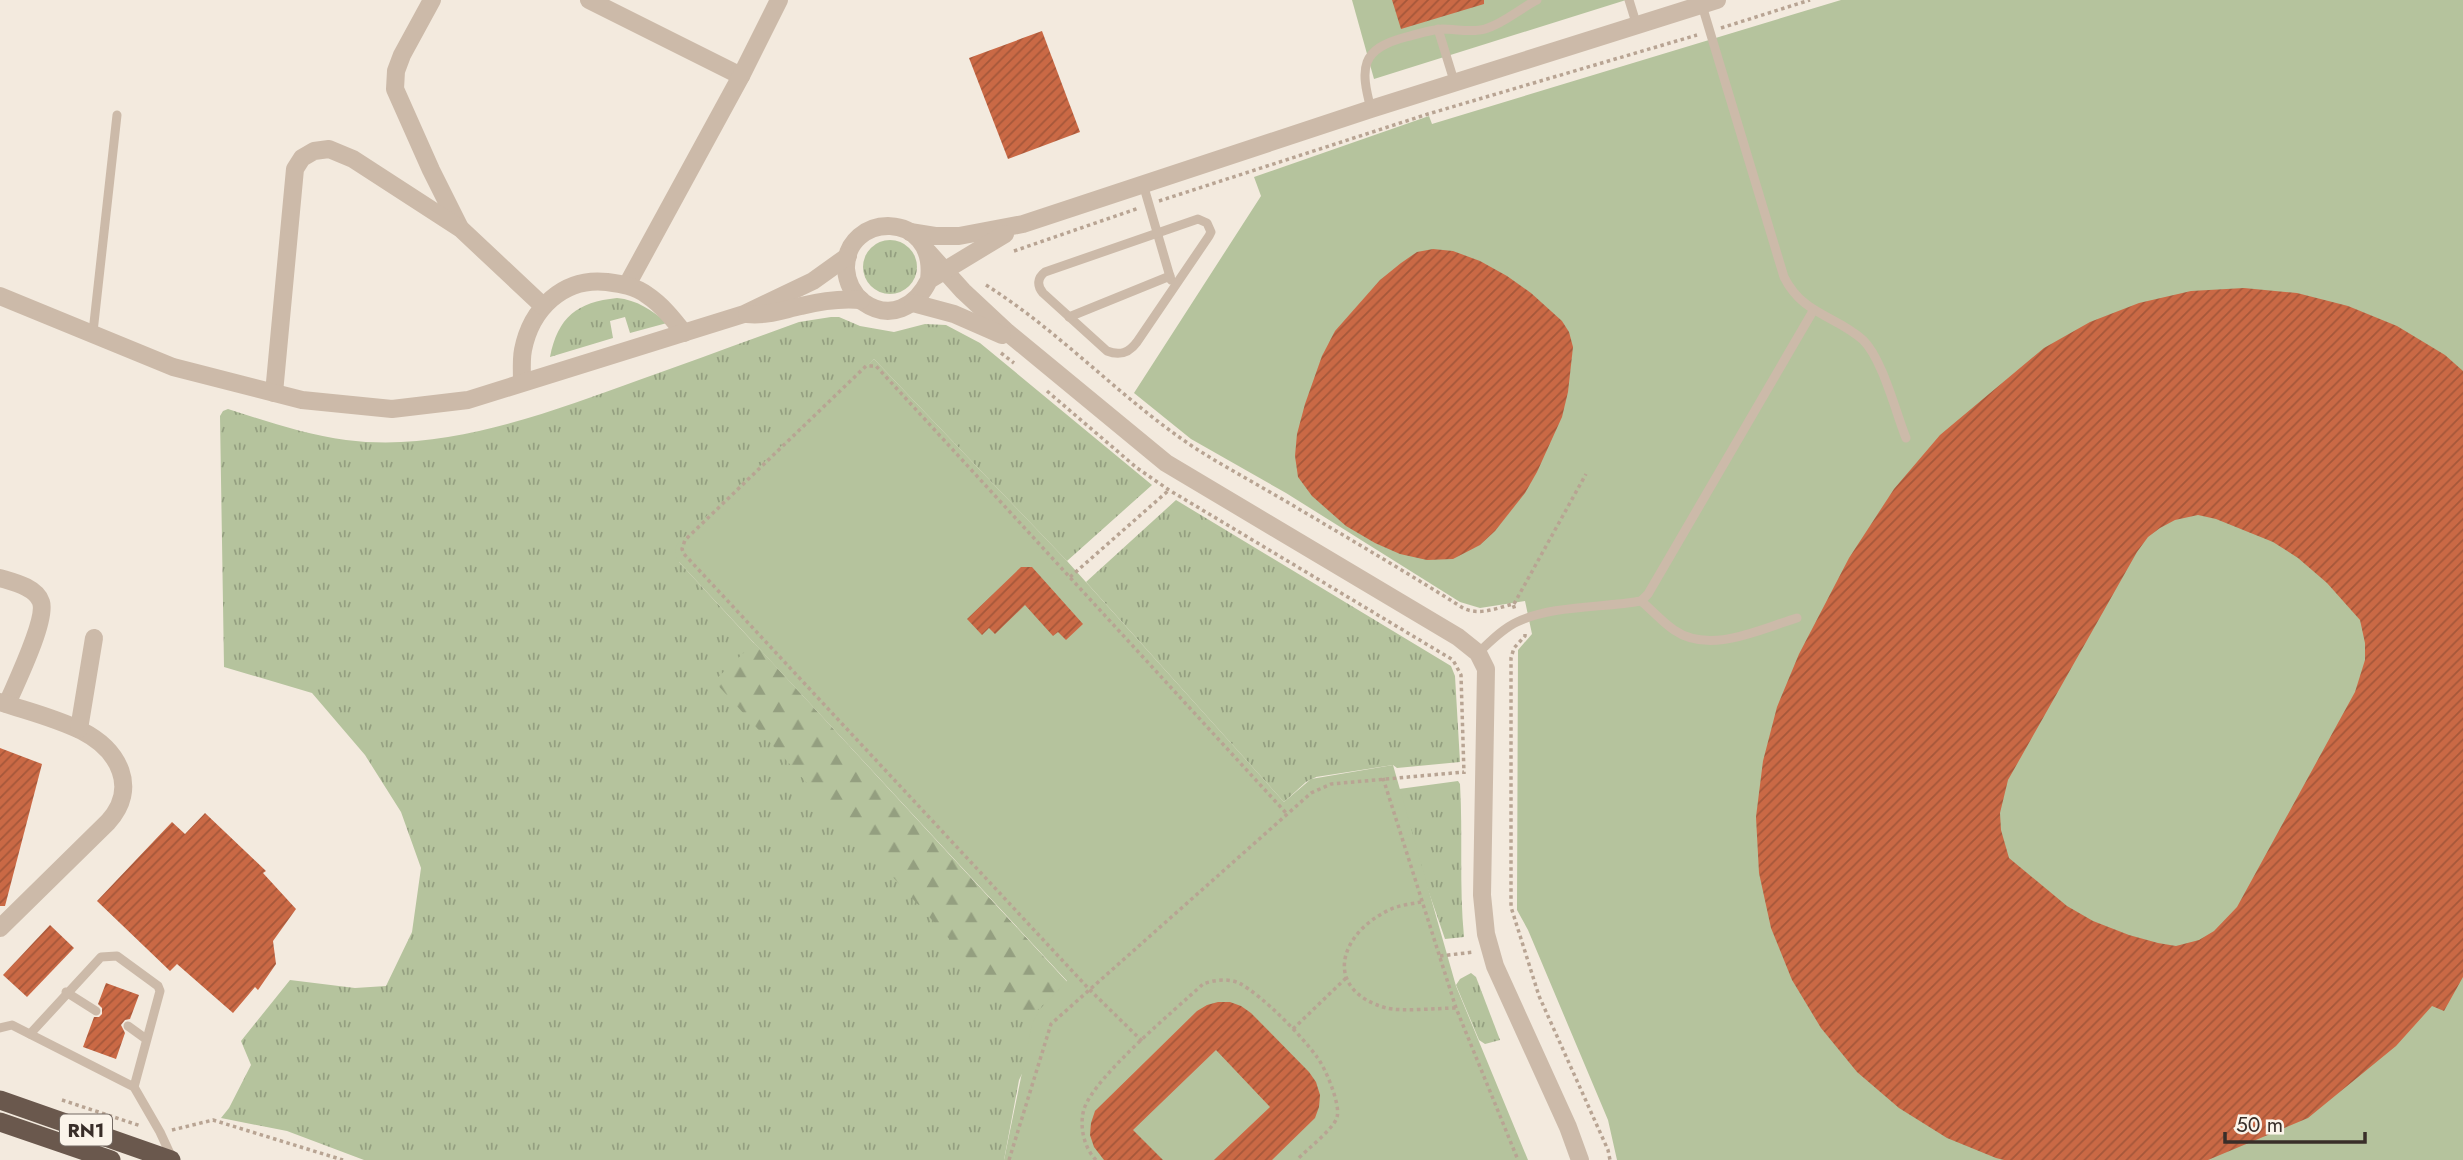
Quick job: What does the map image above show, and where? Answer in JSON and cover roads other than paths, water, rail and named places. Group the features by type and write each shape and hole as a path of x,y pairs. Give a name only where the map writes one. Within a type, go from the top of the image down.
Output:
{"highway":[{"name":"RN1","path":"0,1100 172,1160"},
{"name":"RN1","path":"0,1122 111,1160"}],"street":[{"path":"432,0 402,55 396,71 395,89 430,170 461,229"},
{"path":"589,0 741,76"},
{"path":"627,285 741,76 779,0"},
{"path":"910,232 959,236 1023,224 1706,2"},
{"path":"274,393 295,169 302,158 314,151 329,149 352,159 461,229 542,306"},
{"path":"744,314 772,314 842,298 860,300 886,310 901,309 913,303 936,275 1023,224"},
{"path":"0,296 173,367 302,400 391,409 468,400 744,314 819,278 848,256 859,237 870,229 897,226 910,232 921,241 936,275 1172,467 1458,638 1478,653 1486,669 1482,895 1486,933 1495,966 1568,1127 1580,1160"},
{"path":"848,256 846,276 851,289 860,300"},
{"path":"522,382 523,350 542,306 558,293 575,285 600,281 627,285 645,293 665,310 684,333"},
{"path":"913,303 974,321 1030,351"},
{"path":"0,578 32,591 41,602 42,610 38,628 4,703 79,729 100,743 122,773 124,791 120,808 108,822 0,928"},
{"path":"79,729 94,638"}],"lane":[{"path":"1371,109 1363,78 1364,68 1374,51 1390,41 1438,29 1486,29 1503,22 1537,0"},
{"path":"1629,0 1637,26"},
{"path":"1706,2 1710,32 1784,277 1796,296 1813,311 1855,334 1870,348 1906,438"},
{"path":"1438,29 1455,84"},
{"path":"93,332 117,114"},
{"path":"1143,184 1173,288"},
{"path":"1198,219 1210,227 1209,236 1173,288 1137,342 1128,352 1114,354 1107,351 1040,290 1038,282 1042,274 1198,219"},
{"path":"1069,317 1170,276"},
{"path":"1478,653 1497,635 1519,621 1548,613 1641,601 1654,585 1813,311"},
{"path":"1641,601 1675,631 1706,641 1725,639 1797,618"},
{"path":"30,1034 100,957 117,956 160,988 134,1087"},
{"path":"66,992 96,1011"},
{"path":"0,1028 12,1025 134,1087 160,1132 172,1160"},
{"path":"128,1026 146,1039"}]}
